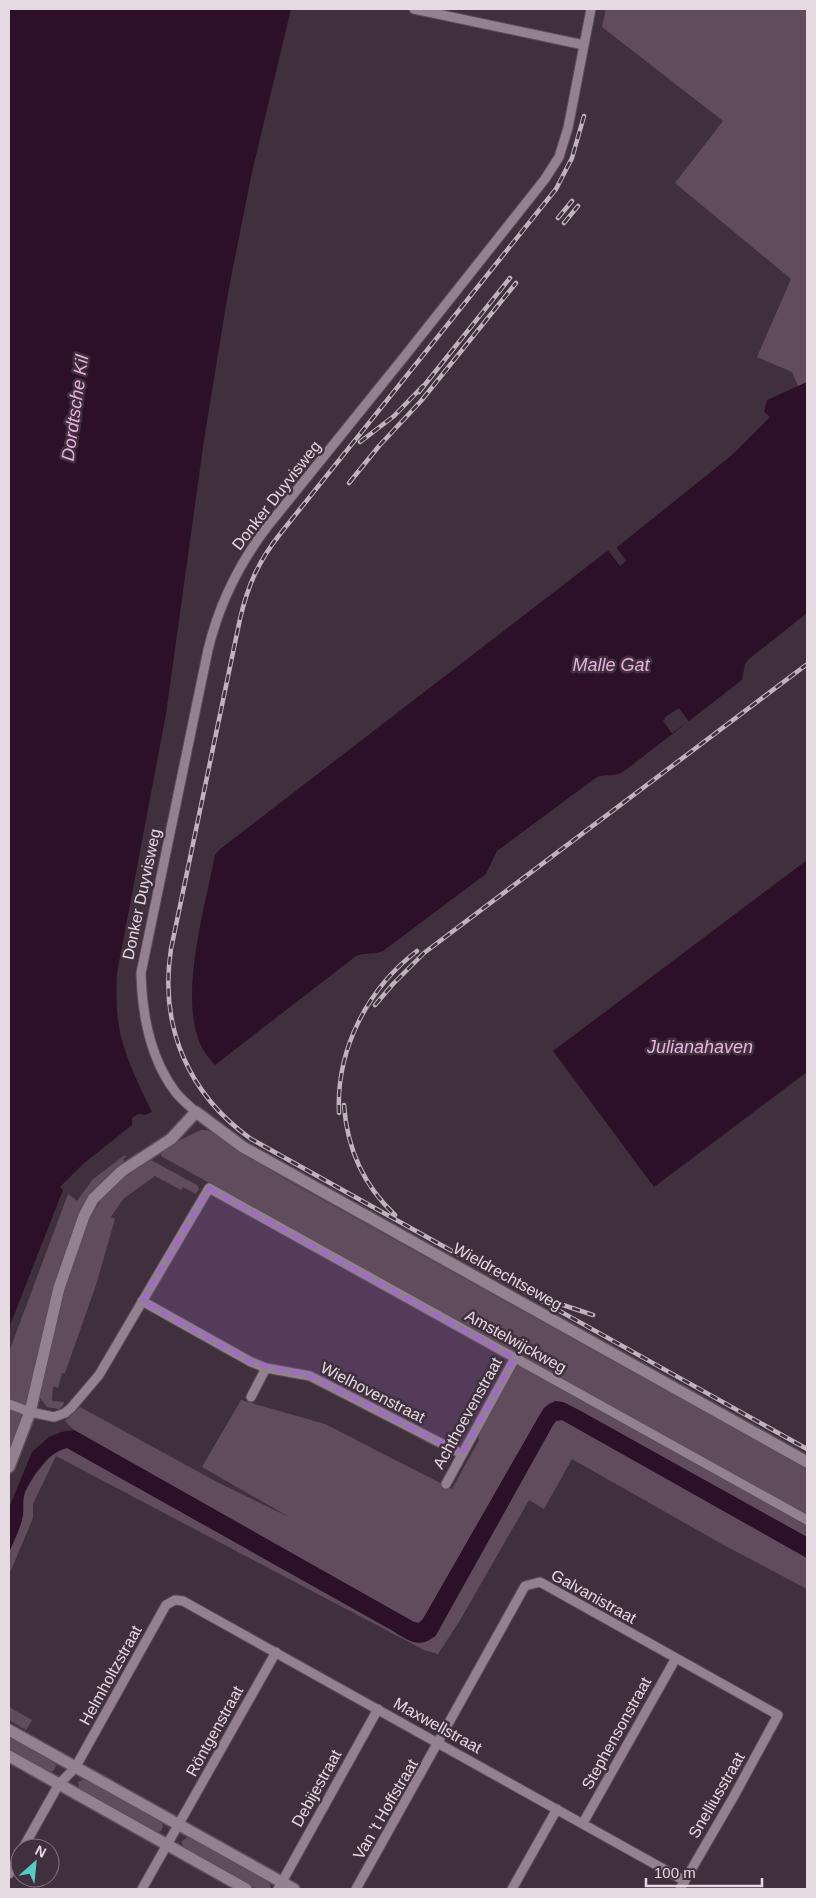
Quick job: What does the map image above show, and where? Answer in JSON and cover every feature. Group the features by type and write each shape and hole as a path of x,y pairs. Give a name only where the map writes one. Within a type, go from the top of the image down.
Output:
{"street":[{"path":"414,9 584,45"},
{"name":"Donker Duyvisweg","path":"196,1112 174,1090 159,1062 149,1037 141,997 141,973 206,660 222,602 235,574 261,534 546,179 559,157 568,128 590,9"},
{"path":"9,1467 30,1412 59,1288 84,1216 93,1199 122,1171 171,1139 196,1112"},
{"name":"Wieldrechtseweg","path":"196,1112 243,1147 807,1462"},
{"name":"Amstelwijckweg","path":"142,1301 209,1188 807,1520"},
{"path":"9,1404 30,1412 54,1417 65,1413 99,1375 142,1301"},
{"name":"Wielhovenstraat","path":"142,1301 251,1362 266,1368 310,1376 462,1454"},
{"name":"Achthoevenstraat","path":"446,1484 515,1358"},
{"path":"251,1397 266,1368"},
{"name":"Galvanistraat","path":"439,1743 525,1586 540,1582 778,1715"},
{"name":"Maxwellstraat","path":"175,1600 183,1601 378,1708 685,1881"},
{"name":"Helmholtzstraat","path":"29,1838 59,1784 75,1768 166,1605 175,1600"},
{"name":"Röntgenstraat","path":"142,1889 276,1652"},
{"name":"Stephensonstraat","path":"583,1823 676,1658"},
{"name":"Debijestraat","path":"280,1886 378,1708"},
{"name":"Snelliusstraat","path":"680,1889 778,1715"},
{"path":"9,1730 179,1825 280,1886 294,1889"},
{"name":"Van 't Hoffstraat","path":"356,1889 439,1743"},
{"path":"9,1756 246,1889"},
{"path":"512,1889 557,1809"}],"highlighted area":[{"path":"209,1188 515,1358 462,1454 310,1376 251,1362 142,1301"}],"shaded area":[{"path":"606,9 807,9 807,382 798,386 792,372 757,357 791,279 675,183 723,121 602,27"},
{"path":"201,1130 212,1132 285,1179 807,1469 807,1517 161,1156 162,1151"},
{"path":"125,1155 124,1161 88,1197 53,1290 24,1409 9,1456 9,1352 68,1194 77,1201 93,1179"},
{"path":"149,1159 197,1185 199,1189 196,1194 183,1187 181,1190 155,1176 123,1199 111,1217 115,1219 96,1285 65,1373 62,1373 58,1388 53,1386 52,1401 64,1402 63,1406 59,1409 47,1407 40,1398 40,1393 63,1294 90,1215 96,1209 111,1184"},
{"path":"520,1365 807,1524 807,1537 563,1402 549,1403 544,1408 419,1623 414,1622 74,1430 65,1421 80,1407 217,1482 291,1518 202,1467 241,1400 325,1424 452,1489 479,1440 478,1435 516,1366"},
{"path":"562,1420 807,1558 807,1589 720,1543 572,1459 544,1509 529,1500 459,1622 438,1654 424,1650 56,1456 33,1504 33,1518 9,1575 9,1552 16,1534 25,1492 35,1475 48,1459 55,1453 67,1448 405,1638 417,1643 423,1642 436,1635 553,1425 556,1421"},
{"path":"9,1707 32,1720 26,1730 9,1720"},
{"path":"9,1734 55,1762 54,1770 49,1773 9,1751"},
{"path":"84,1779 161,1821 163,1826 161,1831 158,1832 79,1789 78,1782"},
{"path":"189,1836 269,1882 271,1889 257,1889 184,1847 181,1842"}],"water":[{"name":"Dordtsche Kil","path":"9,9 291,9 252,172 228,293 204,440 166,714 117,973 117,1010 123,1042 134,1073 152,1112 145,1115 138,1114 132,1118 132,1125 83,1164 60,1187 63,1190 9,1328"},
{"name":"Malle Gat","path":"807,382 807,613 749,659 745,664 742,680 623,772 616,775 597,777 497,851 486,874 383,951 356,956 215,1065 204,1051 198,1039 193,1015 192,993 193,970 201,921 215,855 219,850 606,552 616,548 732,455 770,417 764,412 767,400"},
{"name":"Julianahaven","path":"807,860 807,1072 654,1187 553,1051"},
{"path":"555,1401 563,1402 579,1410 807,1537 807,1558 562,1420 556,1421 553,1425 436,1635 423,1642 417,1643 405,1638 67,1448 60,1450 48,1459 28,1486 24,1495 21,1525 9,1552 9,1508 32,1452 49,1437 61,1432 74,1430 414,1622 419,1623 539,1416 544,1408"}],"pier":[{"path":"615,545 626,561 620,566 607,549"},
{"path":"679,708 690,723 685,727 683,725 672,733 663,721 664,718"}],"railway":[{"path":"584,116 572,158 556,189 280,534 255,574 240,619 171,949 168,977 174,1031 183,1056 195,1079 210,1101 229,1121 251,1139 807,1449"},
{"path":"558,218 572,201"},
{"path":"564,223 578,206"},
{"path":"419,392 510,278"},
{"path":"349,483 379,446 421,401 516,283"},
{"path":"360,442 394,416 423,386"},
{"path":"375,1005 424,953 806,665"},
{"path":"339,1113 339,1090 343,1066 349,1044 358,1023 383,983 417,951"},
{"path":"344,1105 349,1136 359,1165 374,1192 395,1215"},
{"path":"557,1303 593,1315"}]}
